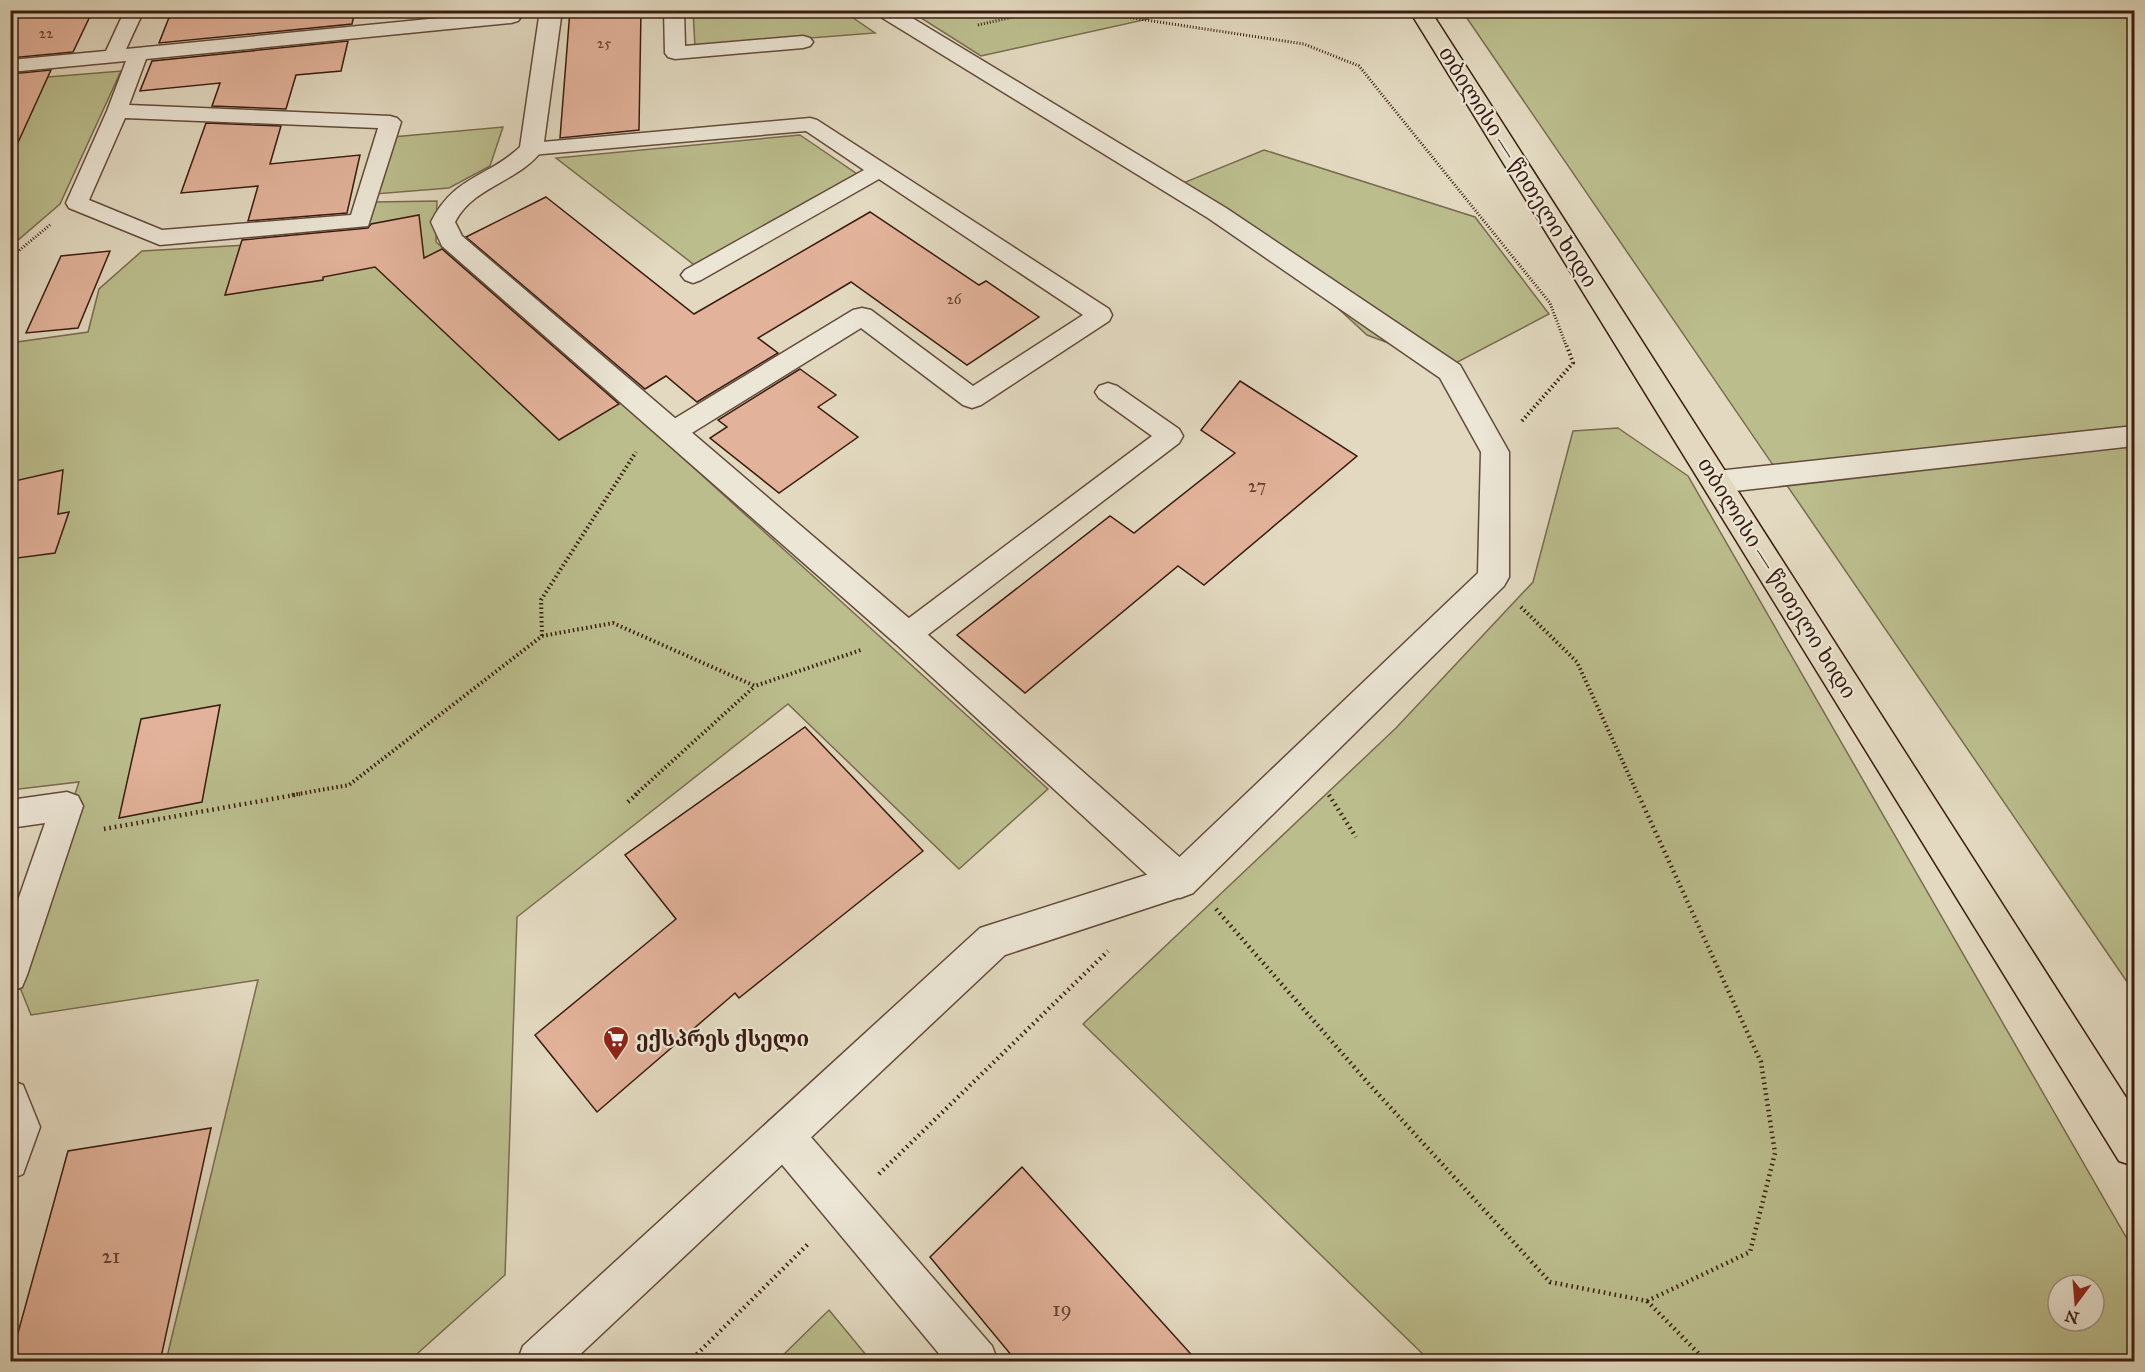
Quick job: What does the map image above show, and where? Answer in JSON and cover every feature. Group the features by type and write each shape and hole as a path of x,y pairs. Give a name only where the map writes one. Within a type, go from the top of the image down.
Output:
{"highway":[{"name":"თბილისი — წითელი ხიდი","path":"1419,10 2134,1146"}],"street":[{"path":"551,10 531,149 520,162 467,191 447,209 443,222 450,240 908,635 1180,881"},
{"path":"539,1362 993,941 1180,881 1493,577 1495,452 1450,372 1217,213 883,10"},
{"path":"1717,482 2134,436"},
{"path":"783,1135 976,1362"}],"lane":[{"path":"113,56 135,10"},
{"path":"674,10 675,53 803,42"},
{"path":"10,66 511,17"},
{"path":"117,111 390,122 360,221 160,238 77,203 117,111 138,54"},
{"path":"531,149 810,124 1100,315 972,399 862,316 665,425"},
{"path":"693,275 880,170"},
{"path":"908,635 1170,436 1108,392"},
{"path":"10,814 67,806 10,975"},
{"path":"10,1098 21,1127 10,1161"}],"path":[{"path":"924,37 1043,10"},
{"path":"1080,10 1304,44 1359,66 1550,303 1562,329 1573,363 1495,452"},
{"path":"10,258 77,203"},
{"path":"542,636 541,600 665,425"},
{"path":"1493,577 1577,662 1761,1062 1775,1153 1750,1252 1647,1301"},
{"path":"57,837 349,785 542,636 613,623 755,686"},
{"path":"628,802 755,686 908,635"},
{"path":"1180,881 1222,914 1369,1084 1550,1282 1647,1301 1707,1362"},
{"path":"689,1362 1113,946"}],"green space":[{"path":"693,11 843,11 875,33 695,47"},
{"path":"910,11 1145,11 1148,19 981,56"},
{"path":"1462,11 2134,11 2134,992"},
{"path":"121,71 60,204 11,246 11,80"},
{"path":"503,127 490,166 449,188 375,194 392,137"},
{"path":"800,135 860,176 697,267 556,158"},
{"path":"1264,150 1475,217 1549,314 1450,366 1367,335 1237,215 1183,183"},
{"path":"437,201 436,242 663,440 1048,789 959,869 788,704 517,917 505,1275 409,1361 166,1361 258,980 31,1015 15,975 79,782 11,790 10,343 88,332 99,289 142,251 354,239 375,202"},
{"path":"1618,428 1688,476 2134,1251 2134,1361 1430,1361 1083,1024 1396,728 1533,582 1573,431"},
{"path":"829,1310 871,1361 777,1361"}],"building":[{"path":"10,10 93,10 73,52 10,58"},
{"path":"172,10 355,10 352,24 159,43"},
{"path":"570,10 641,10 639,130 560,138"},
{"path":"348,41 341,71 296,75 286,109 212,106 220,83 140,91 152,61"},
{"path":"51,70 10,160 10,74"},
{"path":"206,123 281,126 270,164 360,155 347,213 248,221 258,186 181,193"},
{"path":"546,197 694,314 870,212 979,285 986,281 1039,317 967,365 851,282 758,338 778,353 697,402 666,376 645,389 466,237"},
{"path":"419,215 424,258 442,249 619,404 559,440 375,267 323,277 323,280 225,295 242,240 368,228 371,224"},
{"path":"110,251 78,328 26,333 61,256"},
{"path":"800,369 836,395 818,407 858,437 779,493 710,438 727,427 718,420"},
{"path":"1240,381 1357,456 1204,585 1178,566 1025,693 957,635 1110,516 1134,533 1235,453 1201,430"},
{"path":"63,470 58,514 69,512 55,553 10,559 10,482"},
{"path":"220,705 202,802 119,818 141,719"},
{"path":"805,727 923,851 739,998 735,993 597,1112 535,1035 676,919 625,855"},
{"path":"211,1128 160,1362 10,1362 68,1151"},
{"path":"1022,1167 1198,1362 1017,1362 930,1257"}],"place":[{"name":"ექსპრეს ქსელი","path":"616,1062"}]}
